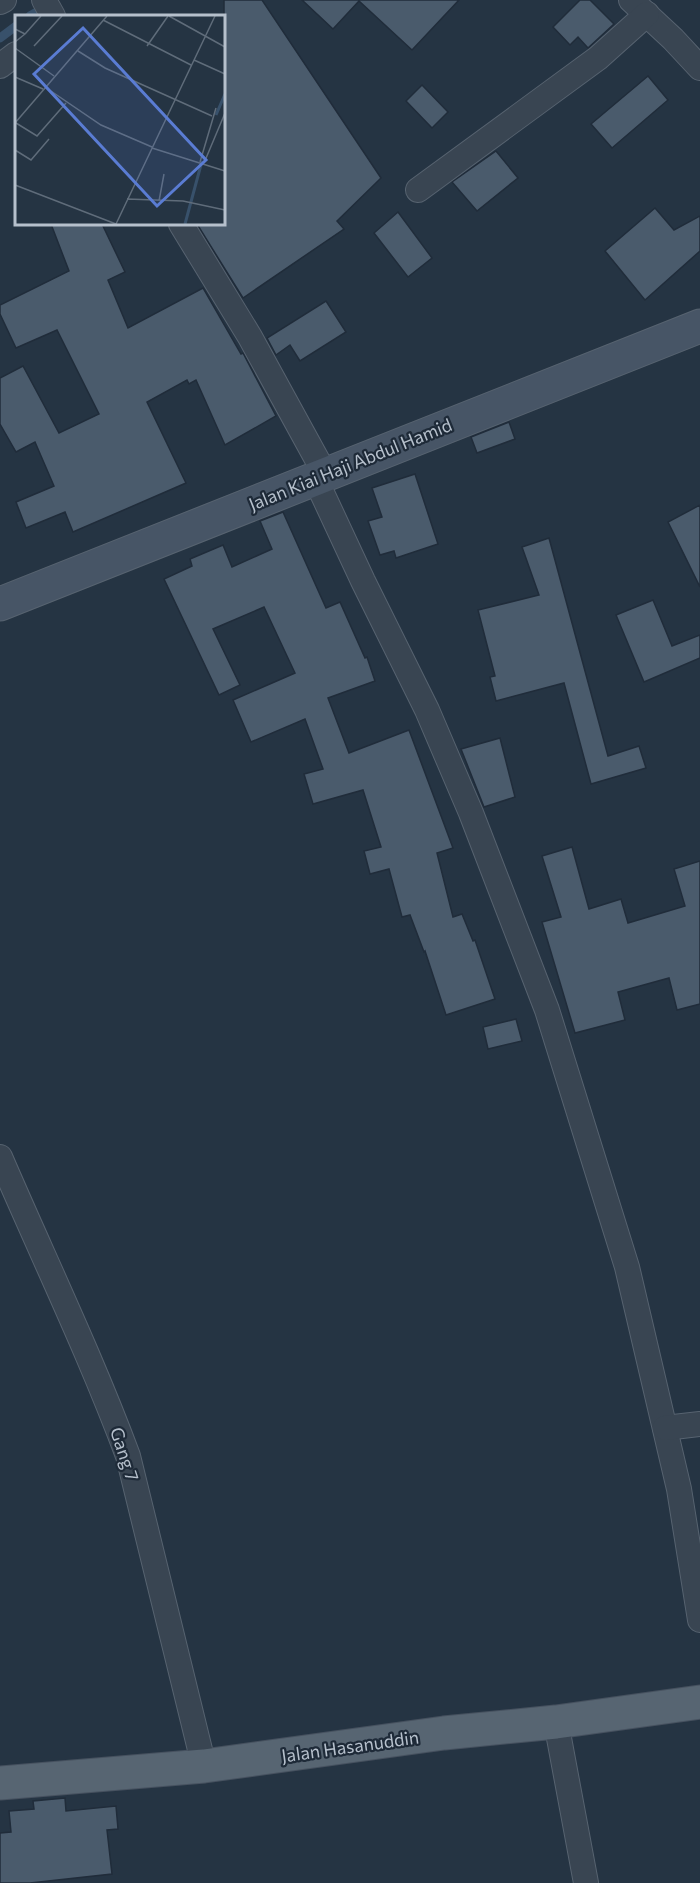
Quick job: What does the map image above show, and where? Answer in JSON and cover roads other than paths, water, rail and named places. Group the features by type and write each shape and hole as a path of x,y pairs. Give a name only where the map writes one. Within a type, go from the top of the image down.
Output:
{"main road":[{"name":"Jalan Hasanuddin","path":"0,1783 204,1766 444,1733 556,1722 700,1702"}],"street":[{"path":"44,0 52,15"},
{"path":"418,190 598,58 639,7 700,68"},
{"path":"0,66 15,55"},
{"path":"182,225 250,337 320,476 363,581 432,721 471,813 547,1010 627,1267 679,1489 700,1620"},
{"name":"Jalan Kiai Haji Abdul Hamid","path":"0,604 700,326"},
{"name":"Gang 7","path":"0,1157 59,1287 128,1456 204,1766"},
{"path":"665,1428 700,1424"},
{"path":"556,1722 586,1883"}],"waterway":[{"path":"32,15 37,12"},
{"path":"0,38 15,27"}]}
